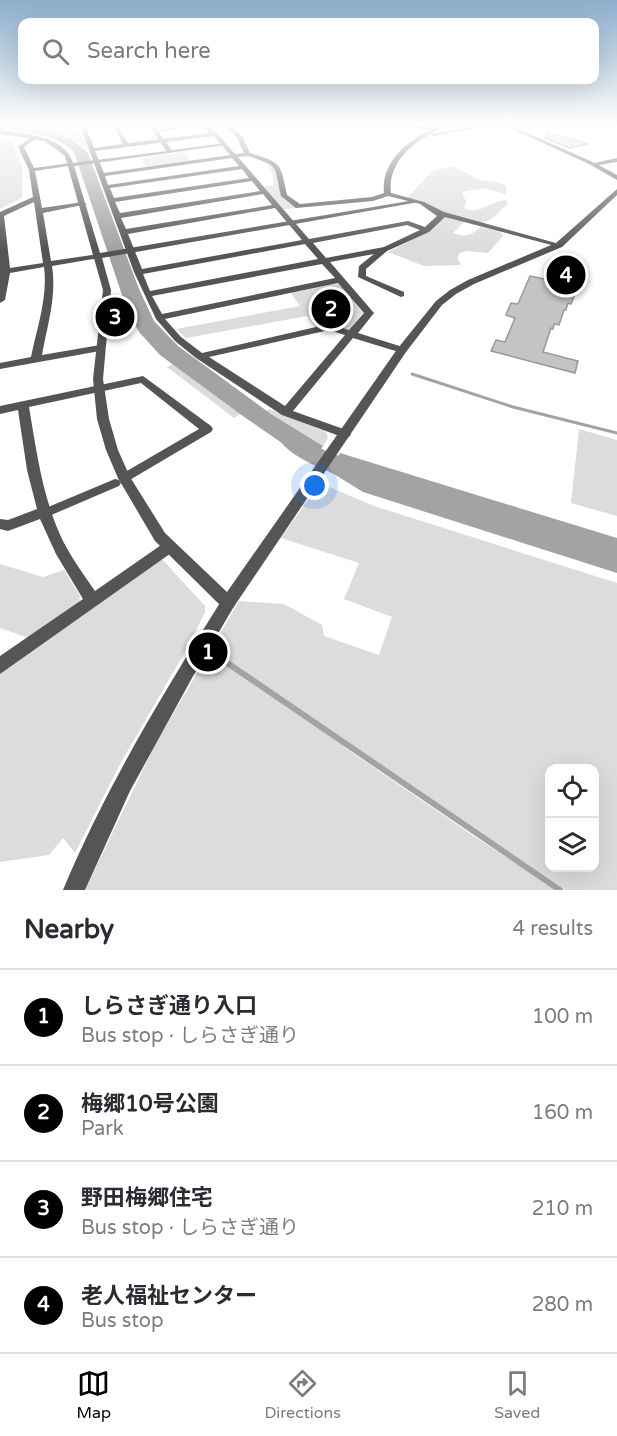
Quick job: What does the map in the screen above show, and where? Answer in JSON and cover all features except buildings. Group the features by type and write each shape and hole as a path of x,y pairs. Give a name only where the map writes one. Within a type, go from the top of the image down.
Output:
{"street":[{"path":"30,167 47,265 49,294 36,360"},
{"path":"32,170 56,167"},
{"path":"75,167 83,204 103,256 107,290 98,388 103,419 120,481 169,547 228,603"},
{"path":"95,167 123,232 127,251 147,294 159,317 178,339 286,412 345,434"},
{"path":"100,175 160,167"},
{"path":"105,187 243,167 369,313 286,412"},
{"path":"277,167 284,196 299,206 373,199 388,194 415,202 441,214 559,245"},
{"path":"388,194 385,185 392,167"},
{"path":"597,167 617,178"},
{"path":"111,201 254,179"},
{"path":"74,890 123,784 228,603 402,350 438,303 453,292 559,245 617,191"},
{"path":"117,216 265,192"},
{"path":"0,300 3,272 0,215 36,198"},
{"path":"3,272 415,202"},
{"path":"39,212 83,204"},
{"path":"123,232 277,206"},
{"path":"401,294 363,276 362,268 386,249 426,230 441,214"},
{"path":"138,272 408,223 426,230"},
{"path":"147,294 386,249"},
{"path":"159,317 340,280"},
{"path":"200,356 328,327 402,350"},
{"path":"0,366 100,348"},
{"path":"0,410 143,379 207,429 120,481 8,526 0,524"},
{"path":"23,405 45,512 52,533 73,572 93,600"},
{"path":"0,666 169,547"}],"shaded area":[{"path":"0,167 21,167 22,198 0,209"},
{"path":"79,167 93,167 139,289 154,321 178,346 271,414 323,446 311,463 160,355 139,332 127,310"},
{"path":"273,167 276,173 281,196 297,208 283,209 264,187 274,185 270,168"},
{"path":"454,167 480,180 498,182 506,186 506,194 483,188 462,192 466,202 464,208 475,210 507,200 507,204 491,219 478,223 446,214 407,198 432,171"},
{"path":"445,216 464,222 453,233 468,235 481,227 500,232 503,236 488,253 467,251 460,253 457,258 461,265 424,266 388,252 431,230"},
{"path":"339,284 363,313 350,329 316,328 307,316 186,338 176,329 300,306 291,293"},
{"path":"173,364 240,414 234,418 167,367"},
{"path":"269,409 326,432 328,438 323,446 266,411"},
{"path":"579,429 617,440 617,516 571,503"},
{"path":"340,453 617,538 617,573 363,492 329,471"},
{"path":"320,483 374,506 617,583 617,890 566,890 338,737 344,747 557,890 85,890 155,745 239,601 284,604 322,625 324,636 379,655 392,617 344,599 359,563 281,538"},
{"path":"160,559 205,606 205,612 189,645 120,764 75,853 63,838 49,855 0,862 0,673"},
{"path":"0,564 43,577 64,570 80,596 79,602 29,638 0,628"}],"waterway":[{"path":"412,374 513,407 617,433"},
{"path":"290,439 316,456 362,474"},
{"path":"223,660 560,890"}],"place":[{"name":"老人福祉センター","path":"566,275"},
{"name":"梅郷10号公園","path":"331,309"},
{"name":"野田梅郷住宅","path":"115,317"},
{"name":"しらさぎ通り入口","path":"208,652"}]}
